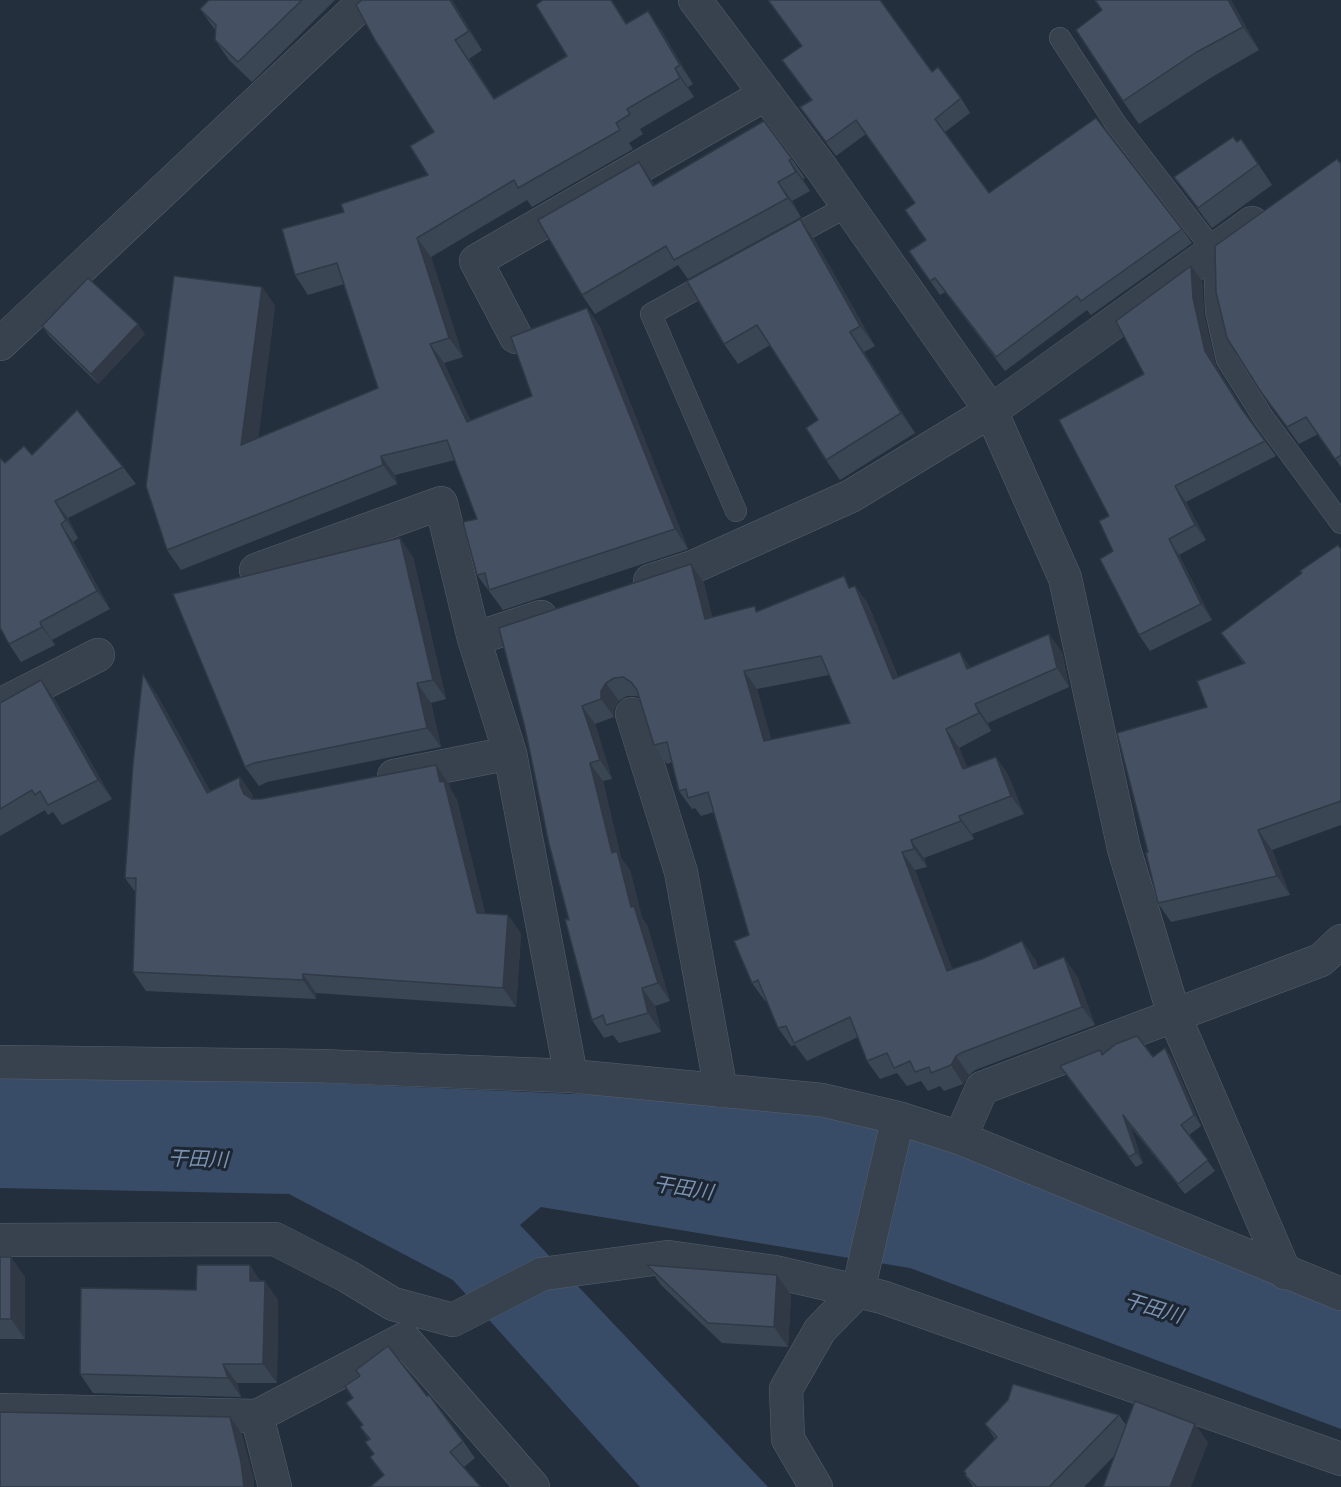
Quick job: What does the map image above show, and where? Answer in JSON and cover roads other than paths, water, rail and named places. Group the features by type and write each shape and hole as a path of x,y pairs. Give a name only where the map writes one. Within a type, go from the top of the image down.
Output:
{"street":[{"path":"0,344 353,12 372,0"},
{"path":"695,0 848,206 991,411 1065,578 1124,849 1174,1015 1285,1273"},
{"path":"516,337 476,261 766,94"},
{"path":"617,592 693,567 851,496 991,411 1277,204"},
{"path":"256,570 441,503 474,639 510,753 571,1076"},
{"path":"474,639 573,607"},
{"path":"0,705 98,654"},
{"path":"632,714 681,872 721,1091"},
{"path":"362,782 510,753"},
{"path":"960,1138 982,1088 1321,960 1341,941"},
{"path":"0,1062 320,1066 571,1076 822,1100 895,1129 960,1138 1341,1294"},
{"path":"816,1487 788,1439 786,1389 820,1330 859,1284 895,1129"},
{"path":"0,1240 275,1239 347,1276 393,1304 453,1320 542,1274 668,1257 859,1284 882,1297 1341,1459"},
{"path":"0,1410 257,1416 404,1339 533,1487"},
{"path":"257,1416 275,1487"}],"lane":[{"path":"1060,38 1116,124 1214,251 1216,311 1227,360 1263,417 1341,523"},
{"path":"765,252 848,206"},
{"path":"734,268 651,314 736,511"}],"water":[{"name":"干田川","path":"0,1069 689,1099 800,1110 943,1143 1341,1309 1341,1429 910,1268 541,1207 520,1225 768,1487 640,1487 453,1280 289,1194 0,1188"}]}
